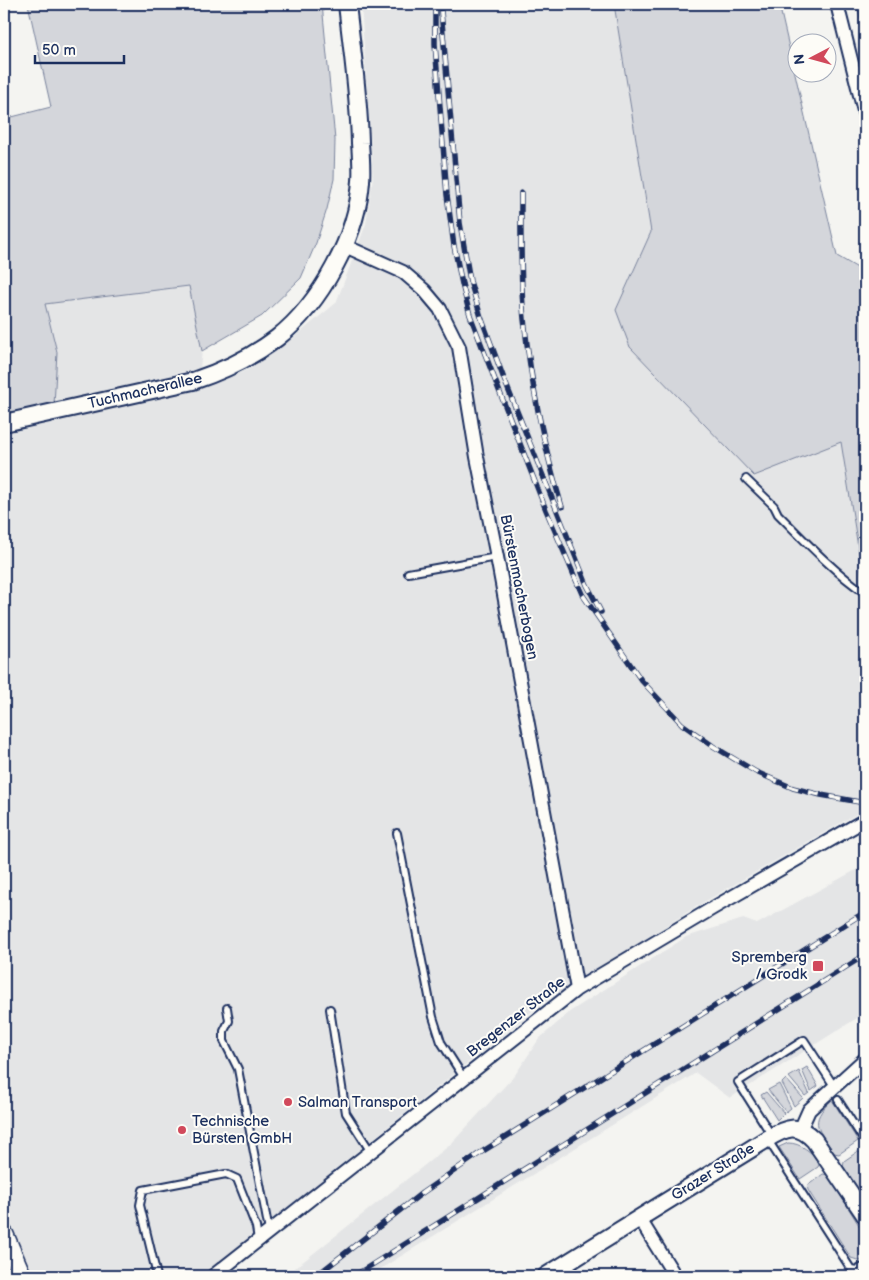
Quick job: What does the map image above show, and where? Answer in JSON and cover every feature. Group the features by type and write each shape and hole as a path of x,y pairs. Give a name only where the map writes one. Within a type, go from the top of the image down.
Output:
{"main road":[{"path":"4,1234 22,1276"}],"street":[{"name":"Tuchmacherallee","path":"4,424 193,381 218,372 249,356 277,337 316,295 345,246 356,216 362,180 360,116 347,4"},
{"path":"837,4 865,116"},
{"name":"Bürstenmacherbogen","path":"345,246 403,272 424,290 440,309 459,347 477,457 577,989"},
{"name":"Bregenzer Straße","path":"213,1276 577,989 865,820"},
{"path":"865,1059 809,1110 800,1130 807,1133 814,1140 865,1215"},
{"name":"Grazer Straße","path":"546,1276 639,1218 771,1141 788,1128 800,1130"},
{"path":"639,1218 675,1276"}],"lane":[{"path":"746,479 824,560 844,579 865,593"},
{"path":"408,573 497,558"},
{"path":"397,833 433,1018 441,1042 464,1078"},
{"path":"226,1008 229,1021 224,1031 224,1041 238,1068 270,1232"},
{"path":"330,1008 346,1113 370,1152"},
{"path":"834,1086 804,1040 738,1082 771,1141 852,1269 857,1270 865,1266"},
{"path":"838,1100 865,1142"},
{"path":"157,1276 140,1205 143,1190 226,1174 237,1179 256,1227 258,1240"}],"shaded area":[{"path":"28,4 322,4 335,140 334,179 316,243 301,278 262,316 202,351 189,286 45,304 57,352 54,405 4,417 4,119 51,107"},
{"path":"361,4 614,4 651,232 616,310 841,441 863,578 865,580 865,809 699,905 540,1005 202,1276 32,1276 4,1212 4,434 218,382 247,370 292,339 336,303 366,224 373,177"},
{"path":"614,4 779,4 786,34 786,82 797,82 837,256 861,270 865,268 865,580 863,578 841,442 754,476 630,347 616,310 651,232"},
{"path":"857,4 865,4 865,42"},
{"path":"190,286 202,351 200,368 54,405 57,352 44,304"},
{"path":"865,865 865,1013 730,1098 696,1073 369,1276 285,1276 450,1145 515,1075 539,1039 571,1011 686,937 743,919 757,924"},
{"path":"807,1067 818,1086 811,1091 802,1070"},
{"path":"799,1071 809,1093 805,1096 789,1077"},
{"path":"786,1079 803,1098 794,1106 782,1083"},
{"path":"779,1084 791,1108 786,1112 768,1090"},
{"path":"766,1092 784,1113 777,1120 761,1095"},
{"path":"832,1100 858,1141 839,1154 834,1153 818,1126 820,1115"},
{"path":"788,1143 801,1146 809,1152 820,1162 818,1167 800,1179 779,1147"},
{"path":"857,1152 865,1153 865,1199 843,1166 844,1161"},
{"path":"823,1174 828,1175 865,1235 865,1258 861,1261 851,1258 808,1190 807,1186"}],"railway":[{"path":"435,4 435,44 447,195 454,246 462,284 470,315 495,380 546,510 582,594 641,680 682,724 713,746 756,772 793,788 865,803"},
{"path":"441,11 460,223 470,281 504,379 587,585 601,612"},
{"path":"521,193 522,288 527,343 543,437 562,507"},
{"path":"316,1276 422,1193 480,1153 865,912"},
{"path":"354,1276 865,955"}],"place":[{"name":"Spremberg / Grodk","path":"818,966"},
{"name":"Salman Transport","path":"288,1102"},
{"name":"Technische Bürsten GmbH","path":"182,1130"}]}
